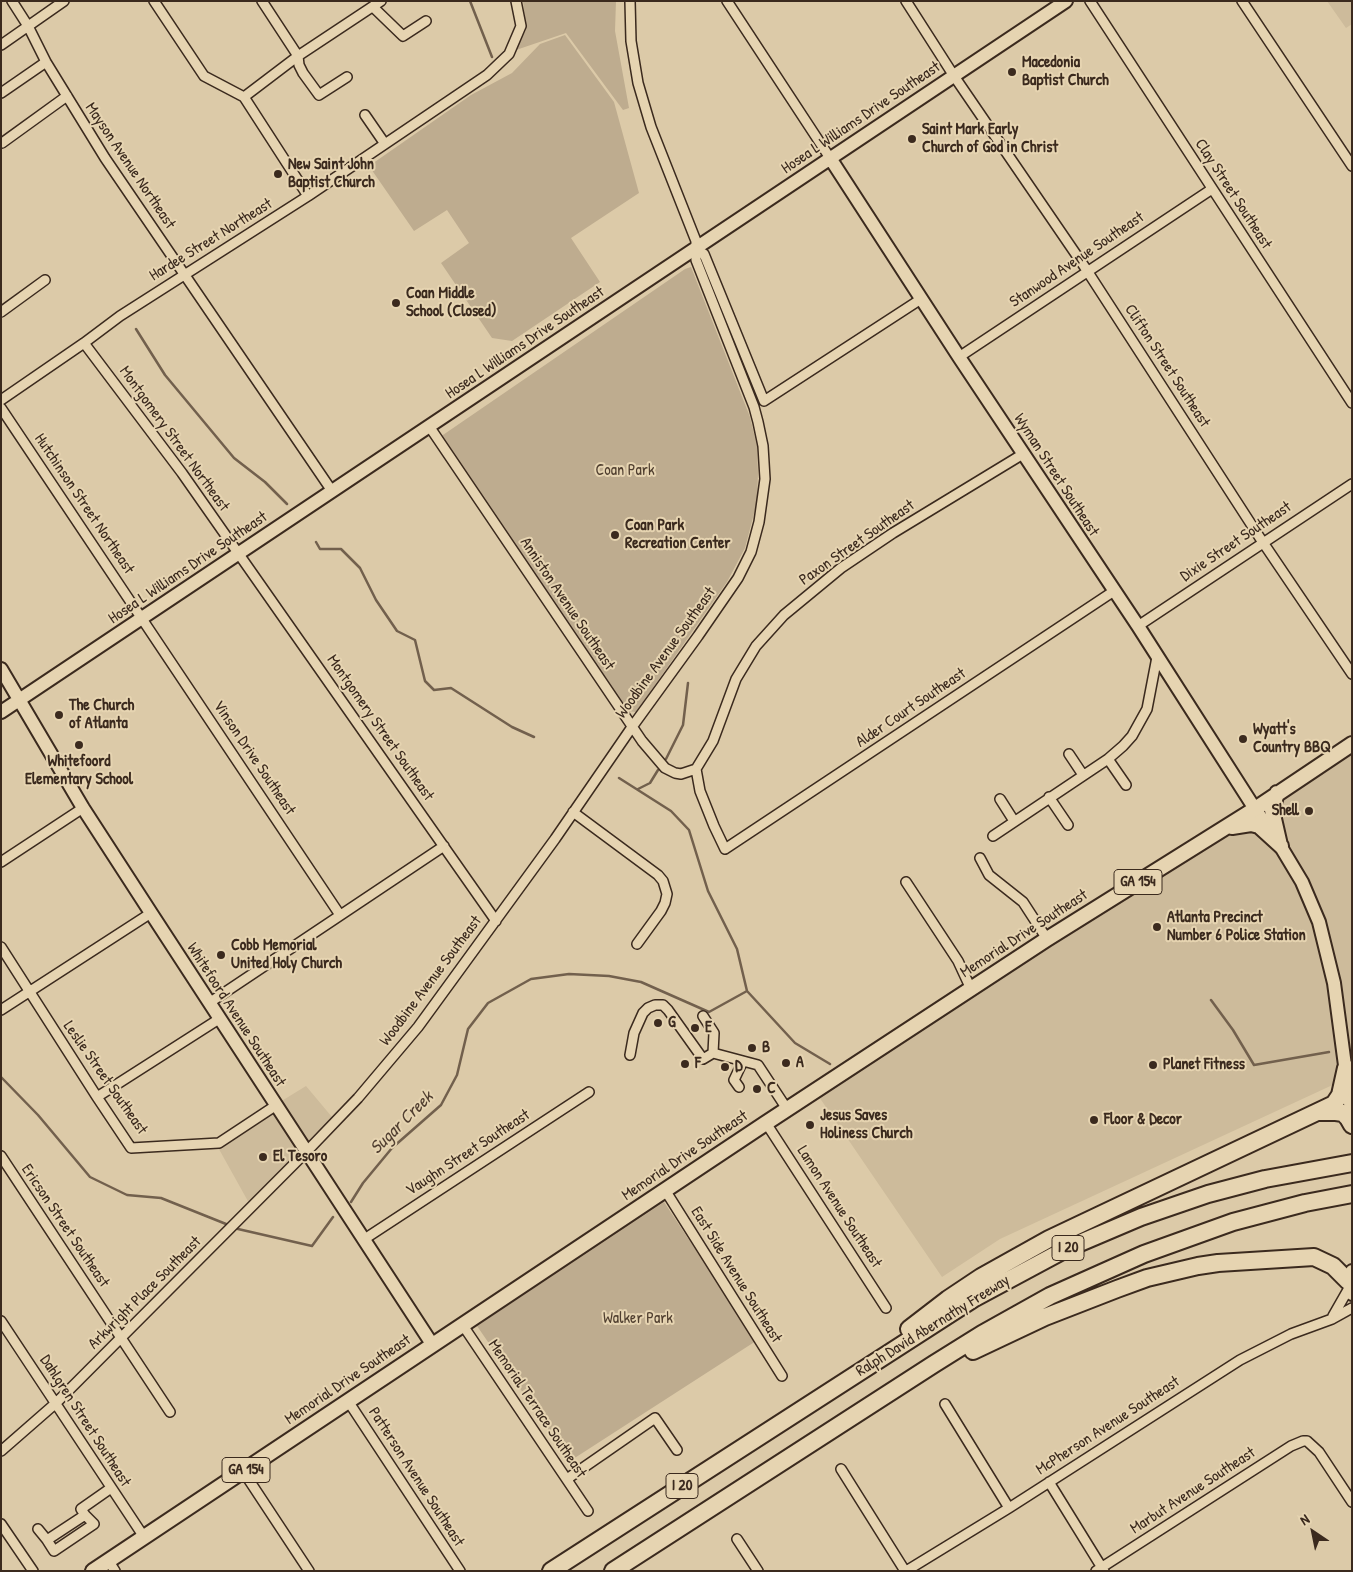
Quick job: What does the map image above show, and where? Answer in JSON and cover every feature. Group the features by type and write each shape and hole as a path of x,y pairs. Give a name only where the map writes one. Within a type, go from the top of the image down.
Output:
{"highway":[{"path":"813,1402 948,1299 1000,1266 1109,1209 1334,1104 1340,1096 1346,1068"},
{"path":"1314,1114 1329,1112 1343,1114 1352,1125"},
{"name":"Ralph David Abernathy Freeway","path":"551,1571 973,1299 1068,1248 1141,1217 1208,1194 1265,1179 1352,1163"},
{"name":"Ralph David Abernathy Freeway","path":"613,1571 888,1393 1030,1306 1111,1267 1233,1222 1305,1203 1352,1194"},
{"path":"888,1393 1045,1317 1124,1286 1176,1271 1218,1263 1314,1257 1333,1266 1350,1283"}],"main road":[{"name":"Memorial Drive Southeast","path":"92,1571 111,1566 144,1537 462,1324 1047,939 1255,809 1352,744"},
{"path":"1278,793 1273,802 1272,810 1281,846"},
{"path":"1222,830 1251,824 1266,831 1281,846"}],"street":[{"name":"Mayson Avenue Northeast","path":"12,1 28,26 46,62 105,158 332,491"},
{"path":"1,45 64,1"},
{"path":"154,1 204,76 244,97 308,196"},
{"name":"Hardee Street Northeast","path":"1,400 120,316 308,196 487,75 509,54 521,26 516,1"},
{"name":"Woodbine Avenue Southeast","path":"306,1152 358,1098 418,1027 496,921 698,636 738,578 751,552 759,522 765,479 763,446 756,414 696,260 696,241 651,126 638,83 631,40 630,1"},
{"path":"727,1 830,158"},
{"name":"Clifton Street Southeast","path":"906,1 954,76 1088,271 1263,542 1352,674"},
{"name":"Hosea L Williams Drive Southeast","path":"1,712 1066,1"},
{"name":"Clay Street Southeast","path":"1090,1 1352,403"},
{"path":"1242,1 1352,166"},
{"path":"266,3 298,56 299,65 303,73 319,95 347,77"},
{"path":"244,97 298,56 377,4 403,36 426,21"},
{"path":"1,93 46,62"},
{"path":"2,143 67,96"},
{"path":"366,114 385,144"},
{"name":"Wyman Street Southeast","path":"830,158 959,357 1138,626 1255,809 1281,846 1302,882 1320,922 1334,983 1352,1118"},
{"name":"Stanwood Avenue Southeast","path":"959,357 1212,189"},
{"path":"695,249 704,254 764,401 921,299"},
{"path":"1,312 45,280"},
{"name":"Montgomery Street Northeast","path":"84,343 182,473 238,554"},
{"name":"Hutchinson Street Northeast","path":"1,408 142,618"},
{"name":"Anniston Avenue Southeast","path":"429,426 632,727 665,768 674,773 681,774 696,769"},
{"name":"Paxon Street Southeast","path":"696,769 713,741 734,685 746,660 784,615 841,568 872,546 1023,454"},
{"name":"Dixie Street Southeast","path":"1138,626 1352,484"},
{"name":"Montgomery Street Southeast","path":"238,554 496,921"},
{"name":"Alder Court Southeast","path":"696,769 700,791 714,826 726,849 1114,591"},
{"name":"Vinson Drive Southeast","path":"142,618 340,915"},
{"path":"993,836 1108,759 1127,741 1148,706 1157,658"},
{"name":"Whitefoord Avenue Southeast","path":"1,669 83,808 275,1106 432,1344"},
{"path":"1069,754 1083,775"},
{"path":"1108,759 1126,785"},
{"path":"1049,797 1068,825"},
{"path":"1000,799 1014,821"},
{"path":"1,862 83,808"},
{"path":"573,812 658,875 663,881 667,894 665,903 637,944"},
{"path":"209,1003 444,846"},
{"path":"980,858 989,875 1023,902 1047,939"},
{"path":"906,882 958,961 971,989"},
{"path":"1,1010 151,913"},
{"name":"Leslie Street Southeast","path":"1,947 131,1148 218,1143 275,1106"},
{"path":"630,1054 634,1034 644,1013 648,1008 655,1005 663,1005 703,1059 713,1053 758,1065 787,1109"},
{"path":"703,1016 714,1033 713,1053"},
{"path":"97,1098 219,1019"},
{"path":"739,1087 734,1080 743,1061"},
{"name":"Vaughn Street Southeast","path":"363,1240 589,1092"},
{"name":"Lamon Avenue Southeast","path":"766,1123 886,1308"},
{"name":"Arkwright Place Southeast","path":"1,1451 56,1403 306,1152"},
{"name":"Ericson Street Southeast","path":"1,1156 170,1412"},
{"name":"East Side Avenue Southeast","path":"665,1190 782,1376"},
{"path":"1332,1319 1350,1283"},
{"name":"McPherson Avenue Southeast","path":"905,1571 1009,1508 1240,1360 1291,1334 1332,1319 1352,1308"},
{"name":"Dahlgren Street Southeast","path":"1,1321 144,1537"},
{"name":"Memorial Terrace Southeast","path":"462,1324 588,1511"},
{"name":"Patterson Avenue Southeast","path":"348,1401 460,1571"},
{"path":"945,1404 1009,1508"},
{"path":"567,1479 655,1418 677,1450"},
{"name":"Marbut Avenue Southeast","path":"1100,1570 1291,1446 1303,1441 1307,1441 1319,1452 1352,1502"},
{"path":"841,1469 905,1571"},
{"path":"243,1471 310,1571"},
{"path":"1049,1482 1100,1570"},
{"path":"38,1529 54,1551 94,1524 81,1509 111,1488"},
{"path":"47,1540 85,1515"},
{"path":"1,1524 32,1571"},
{"path":"737,1539 758,1571"}],"shaded area":[{"path":"1327,1 1352,1 1352,24 1346,28"},
{"path":"1352,739 1352,1076 1000,1239 942,1277 815,1091"},
{"path":"306,1086 337,1123 249,1203 215,1142"}],"green space":[{"path":"523,1 616,1 615,31 629,108 623,110 566,33 516,50 526,30"},
{"path":"565,35 614,102 639,193 571,238 600,282 512,341 492,338 441,263 469,243 447,210 414,231 369,166 471,95 512,73 540,44"},
{"name":"Coan Park","path":"691,267 750,417 757,446 757,502 745,548 727,582 636,712 627,711 440,437 685,269"},
{"name":"Walker Park","path":"664,1202 756,1341 570,1461 477,1326"}],"waterway":[{"path":"470,1 492,57"},
{"path":"136,329 165,375 234,458 265,482 287,504"},
{"path":"316,542 320,549 341,549 360,568 376,600 397,631 415,640 425,681 434,690 451,688 512,727 534,737"},
{"path":"666,759 683,725 688,683"},
{"path":"638,789 650,783 658,770"},
{"path":"619,778 671,811 689,830 708,891 737,949 747,991 795,1043 830,1064"},
{"name":"Sugar Creek","path":"351,1202 363,1183 392,1148 441,1105 457,1075 468,1029 488,1003 531,979 569,974 609,976 641,982 709,1012 747,991"},
{"name":"Sugar Creek","path":"1211,1000 1233,1030 1254,1065 1329,1052"},
{"name":"Sugar Creek","path":"1,1077 38,1115 90,1177 127,1195 161,1198 226,1224"},
{"name":"Sugar Creek","path":"238,1229 312,1246 333,1217"}],"place":[{"name":"Macedonia Baptist Church","path":"1012,72"},
{"name":"Saint Mark Early Church of God in Christ","path":"912,139"},
{"name":"New Saint John Baptist Church","path":"278,174"},
{"name":"Coan Middle School (Closed)","path":"396,303"},
{"name":"Coan Park Recreation Center","path":"615,535"},
{"name":"The Church of Atlanta","path":"59,715"},
{"name":"Wyatt's Country BBQ","path":"1243,739"},
{"name":"Whitefoord Elementary School","path":"79,745"},
{"name":"Shell","path":"1309,811"},
{"name":"Atlanta Precinct Number 6 Police Station","path":"1157,927"},
{"name":"Cobb Memorial United Holy Church","path":"221,955"},
{"name":"G","path":"658,1023"},
{"name":"E","path":"695,1028"},
{"name":"B","path":"752,1048"},
{"name":"A","path":"786,1063"},
{"name":"F","path":"685,1064"},
{"name":"Planet Fitness","path":"1153,1065"},
{"name":"D","path":"725,1067"},
{"name":"C","path":"757,1089"},
{"name":"Floor & Decor","path":"1094,1120"},
{"name":"Jesus Saves Holiness Church","path":"810,1125"},
{"name":"El Tesoro","path":"263,1157"}]}
